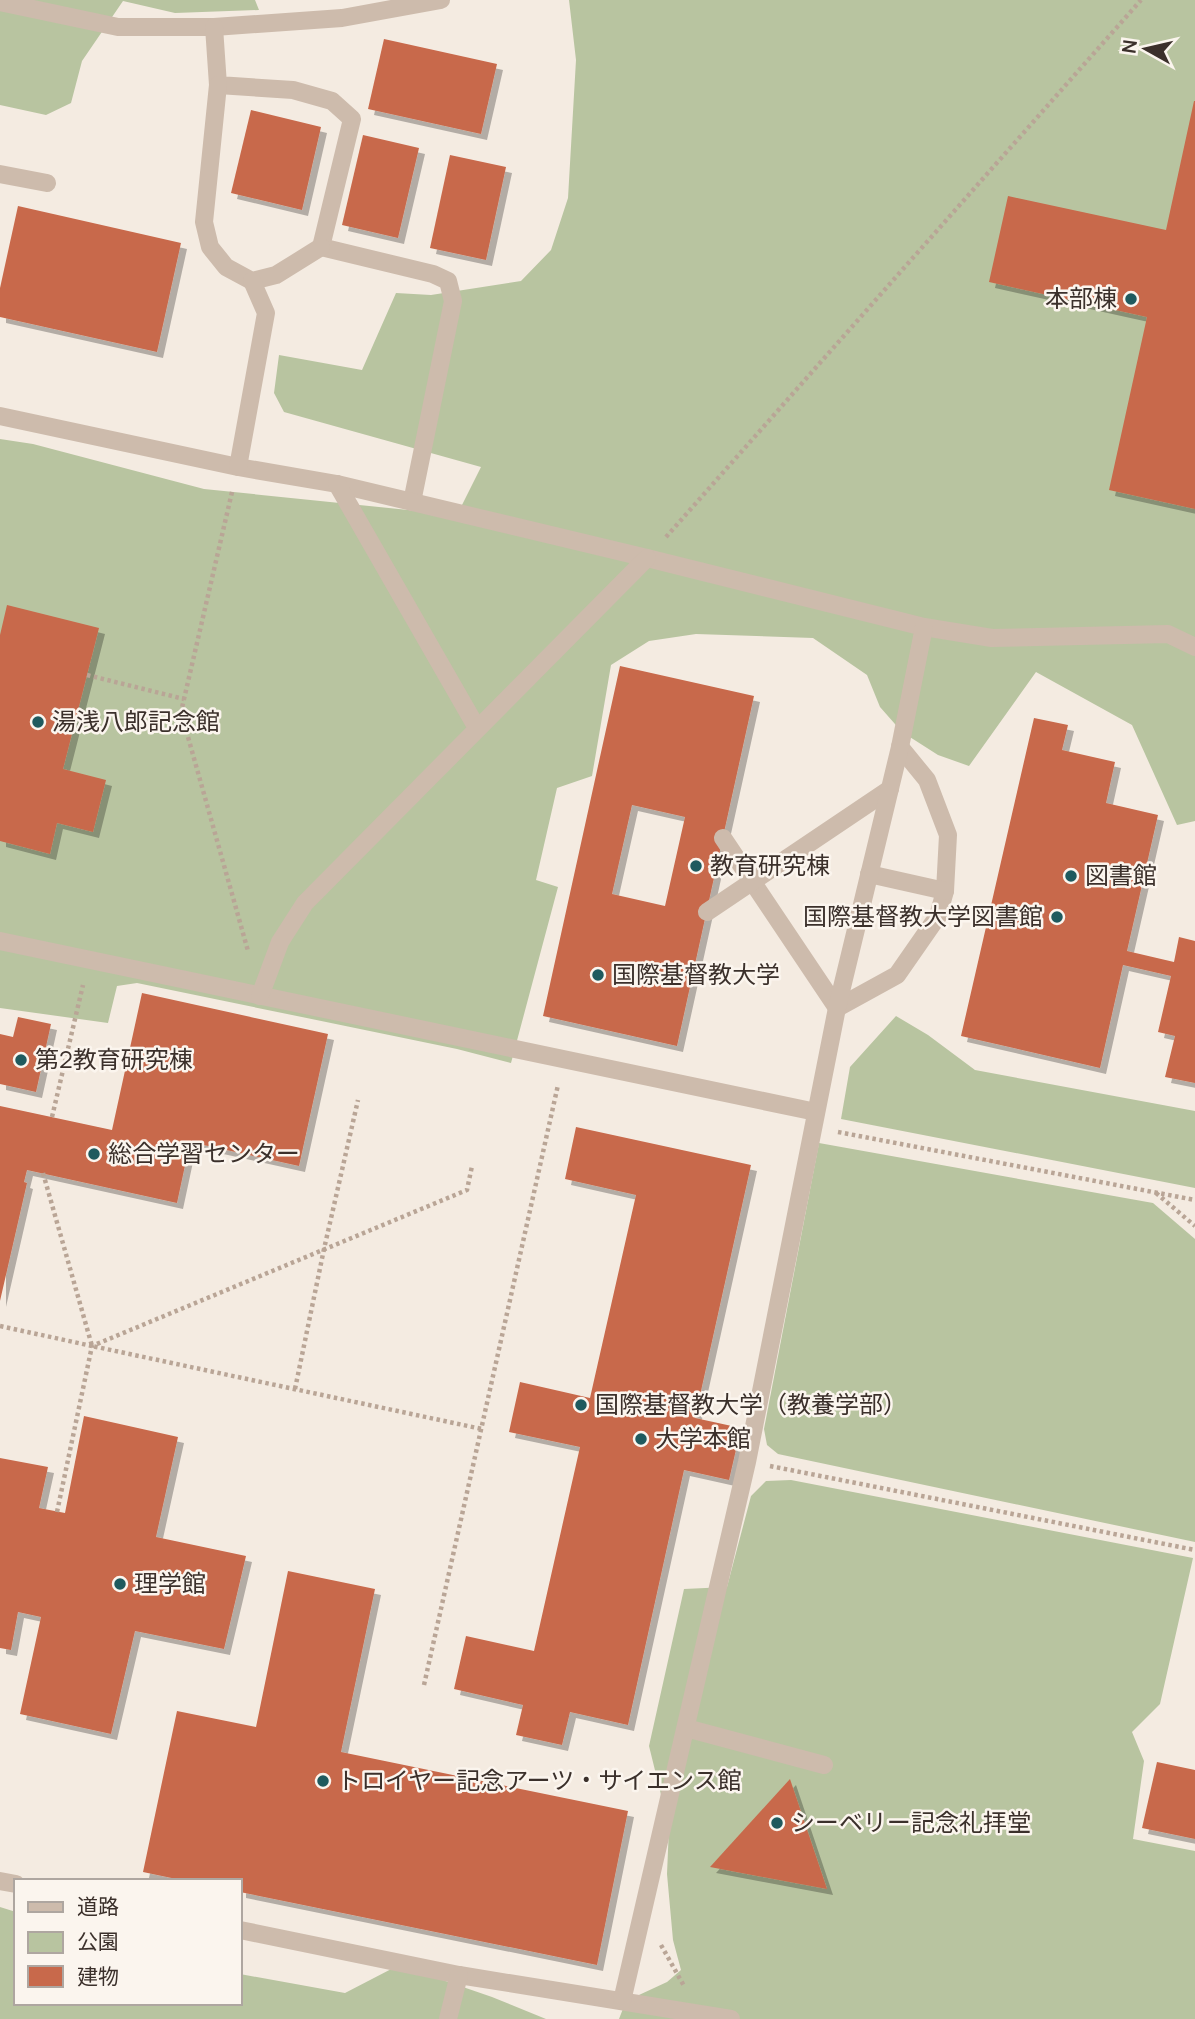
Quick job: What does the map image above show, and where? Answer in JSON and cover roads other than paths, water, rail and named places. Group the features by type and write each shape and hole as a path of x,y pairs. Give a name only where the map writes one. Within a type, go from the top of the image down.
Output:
{"lane":[{"path":"0,2 118,27 215,27 342,18 440,0"},
{"path":"215,27 218,85 204,222 209,247 226,267 252,281 266,313 238,467"},
{"path":"218,85 293,90 332,101 352,119 321,247 276,275 252,281"},
{"path":"0,174 47,183"},
{"path":"321,247 433,274 448,281 453,301 412,502"},
{"path":"0,416 238,467 337,484 924,627 992,638 1168,634 1195,648"},
{"path":"337,484 477,728"},
{"path":"260,996 280,942 305,903 647,558"},
{"path":"622,2001 747,1462 837,1008 900,747 924,627"},
{"path":"837,1008 897,975 938,916 946,891 948,835 927,780 900,747"},
{"path":"707,912 890,789"},
{"path":"723,838 837,1008"},
{"path":"869,874 946,891"},
{"path":"0,942 563,1060 814,1120"},
{"path":"686,1728 824,1765"},
{"path":"242,1930 459,1975 731,2019"},
{"path":"448,2019 459,1975"}],"place":[{"name":"本部棟","path":"1131,299"},
{"name":"湯浅八郎記念館","path":"38,722"},
{"name":"教育研究棟","path":"696,866"},
{"name":"図書館","path":"1071,876"},
{"name":"国際基督教大学図書館","path":"1057,917"},
{"name":"国際基督教大学","path":"598,975"},
{"name":"第2教育研究棟","path":"21,1060"},
{"name":"総合学習センター","path":"94,1154"},
{"name":"国際基督教大学（教養学部）","path":"581,1405"},
{"name":"大学本館","path":"641,1439"},
{"name":"理学館","path":"120,1584"},
{"name":"トロイヤー記念アーツ・サイエンス館","path":"323,1781"},
{"name":"シーベリー記念礼拝堂","path":"777,1823"}]}
